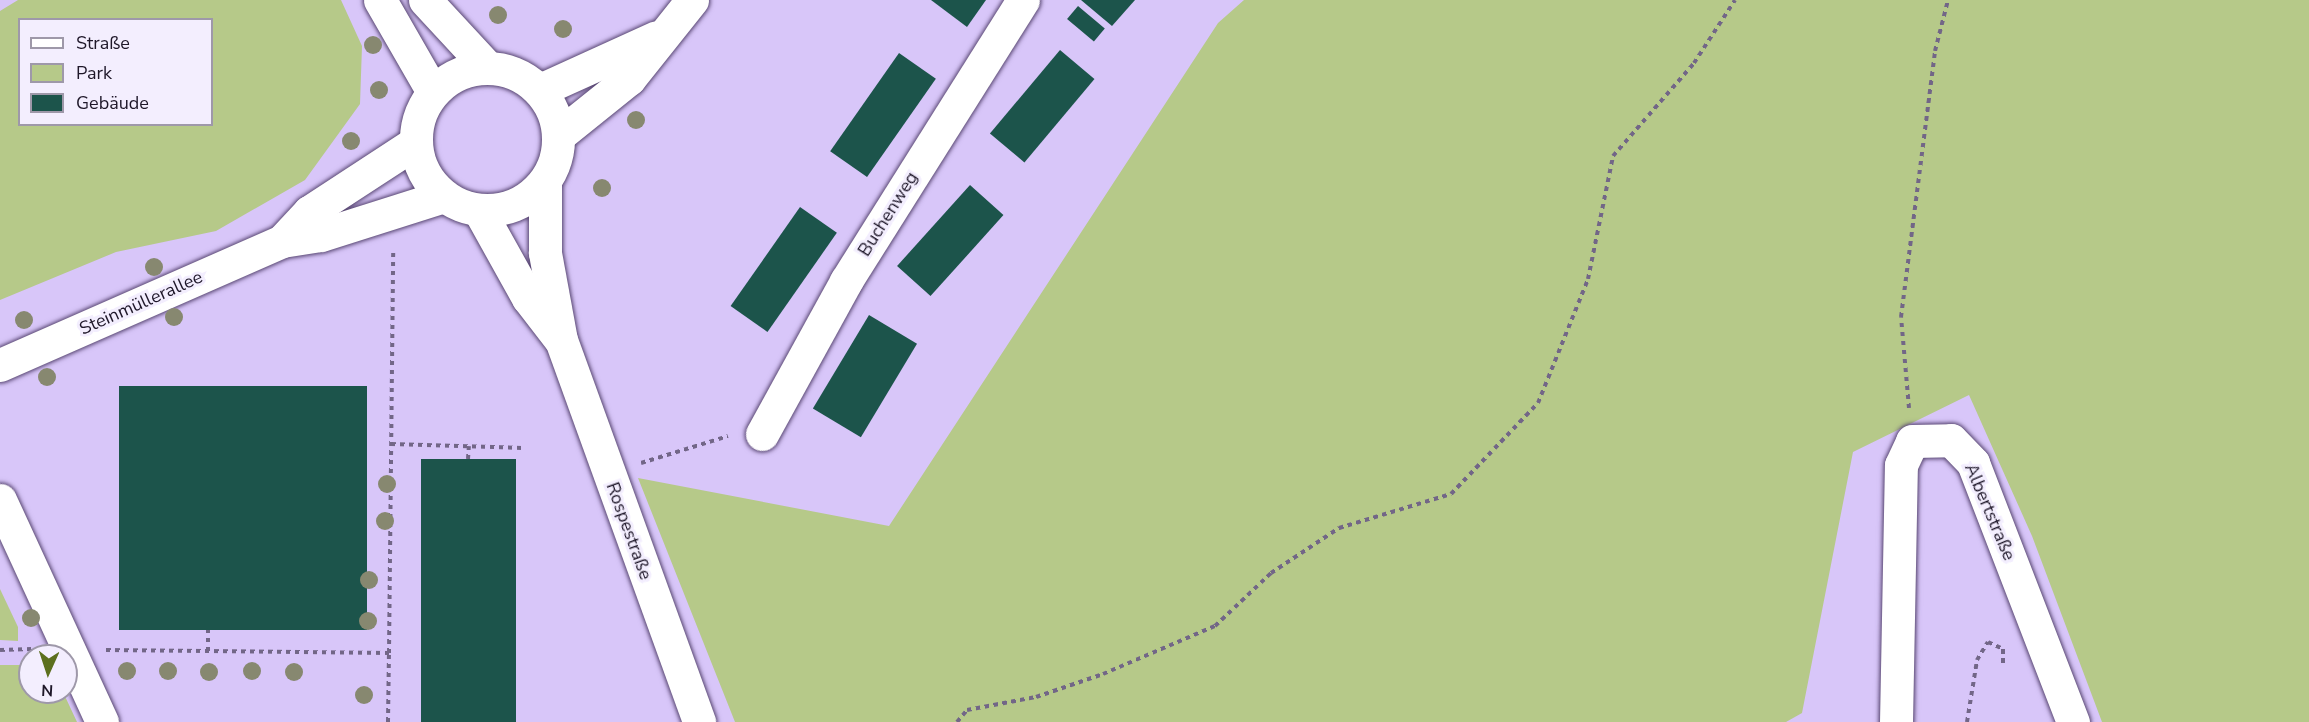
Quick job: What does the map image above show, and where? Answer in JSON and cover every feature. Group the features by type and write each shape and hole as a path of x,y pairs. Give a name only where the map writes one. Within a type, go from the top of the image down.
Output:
{"street":[{"path":"380,0 433,92"},
{"path":"425,0 487,67"},
{"path":"545,181 527,199 504,208 479,210 444,196 429,181 415,143 423,107 433,92 448,78 487,67 516,73 540,90 559,135 629,79 659,37 692,0"},
{"name":"Buchenweg","path":"762,434 846,281 1023,0"},
{"path":"540,90 659,37"},
{"name":"Rospestraße","path":"559,135 545,181 545,254 561,340 699,722"},
{"name":"Steinmüllerallee","path":"282,241 309,212 415,143"},
{"name":"Steinmüllerallee","path":"0,365 282,241 321,235 444,196"},
{"name":"Rospestraße","path":"479,210 528,298 561,340"},
{"name":"Albertstraße","path":"1912,441 1951,440 1973,463 2073,722"},
{"path":"1896,722 1900,474 1912,441"},
{"path":"0,500 67,644"},
{"path":"78,669 102,722"}],"path":[{"path":"957,722 967,710 1036,697 1103,674 1215,626 1271,573 1339,528 1451,494 1538,403 1588,279 1613,156 1694,63 1735,0"},
{"path":"1912,441 1901,317 1935,51 1948,0"},
{"path":"388,722 393,244"},
{"path":"607,472 710,446 742,429 762,434"},
{"path":"391,444 522,448"},
{"path":"468,459 469,446"},
{"path":"208,630 208,651"},
{"path":"1967,722 1977,660 1988,642 2004,649 2003,667"},
{"path":"78,649 389,653"}],"green space":[{"path":"18,0 341,0 362,46 360,104 305,180 216,231 116,252 0,300 0,11"},
{"path":"1244,0 2309,0 2309,722 2102,722 2032,536 1969,395 1853,452 1802,713 1786,722 735,722 638,478 889,526 1218,23"},
{"path":"0,589 18,627 18,641 0,640"},
{"path":"0,665 18,665 18,704 69,704 77,722 0,722"}],"building":[{"path":"931,0 986,0 967,27"},
{"path":"1081,0 1135,0 1112,26"},
{"path":"1078,6 1105,28 1094,42 1067,19"},
{"path":"1060,50 1094,79 1024,162 990,133"},
{"path":"899,53 936,79 867,177 830,151"},
{"path":"970,185 1003,215 931,296 897,266"},
{"path":"800,207 837,233 767,332 731,306"},
{"path":"869,315 917,344 861,437 813,408"},
{"path":"119,386 367,386 367,630 119,630"},
{"path":"421,459 516,459 516,722 421,722"}]}
